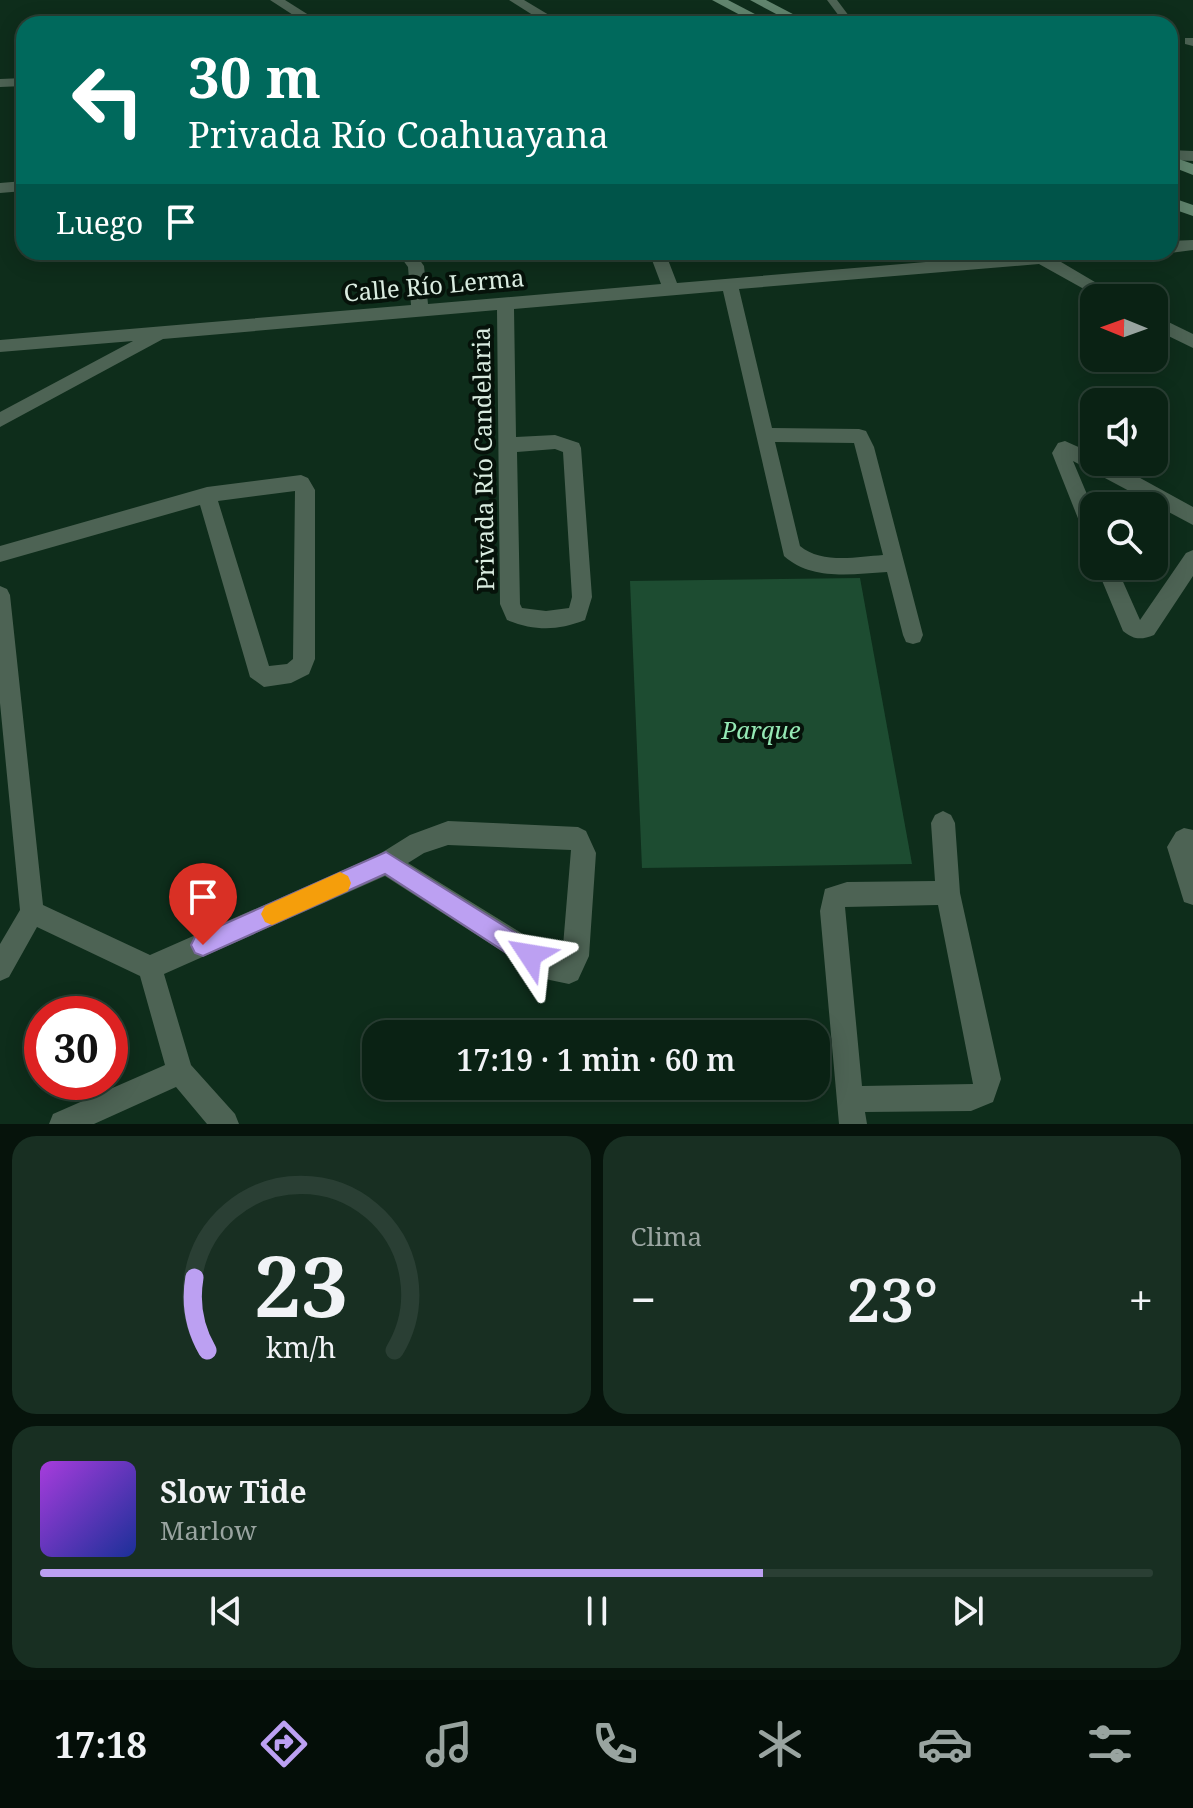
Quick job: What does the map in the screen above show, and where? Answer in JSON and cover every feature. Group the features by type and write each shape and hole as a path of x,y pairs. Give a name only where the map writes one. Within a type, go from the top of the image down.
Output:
{"main road":[{"path":"718,0 751,16"},
{"path":"756,0 789,16"}],"street":[{"path":"276,0 303,16"},
{"path":"515,0 543,16"},
{"path":"411,260 416,266 420,312"},
{"path":"660,260 672,290"},
{"name":"Calle Río Lerma","path":"0,346 730,287 1020,260"},
{"path":"1045,260 1088,284"},
{"path":"730,287 791,550 798,559 812,564 895,563"},
{"name":"Privada Río Candelaria","path":"505,303 510,604 514,614 528,620 564,620 578,614 582,597 572,448 555,442 509,445"},
{"path":"1168,329 1193,342"},
{"path":"0,420 161,334"},
{"path":"765,435 859,436 865,447 913,635"},
{"path":"1080,455 1065,448 1061,453 1080,500"},
{"path":"1119,476 1193,517"},
{"path":"0,554 207,495 301,483 305,490 304,659 301,667 274,677 264,677 258,670 207,495"},
{"path":"1112,580 1130,624 1137,630 1147,628 1193,559"},
{"path":"0,595 32,912 0,968"},
{"path":"943,823 948,893 988,1079 984,1093 971,1098 852,1112 832,911 834,898 847,894 948,893"},
{"path":"150,968 386,863 418,843 448,833 578,839 584,853 583,868 577,956 569,971 554,970 386,863"},
{"path":"1193,842 1184,840 1179,847 1193,893"},
{"path":"32,912 150,968 180,1072 225,1124"},
{"path":"63,1124 180,1072"}],"green space":[{"name":"Parque","path":"860,578 912,864 642,868 630,581"}],"slow traffic":[{"path":"272,914 340,883"}],"route":[{"path":"203,945 386,863 530,955"}]}
